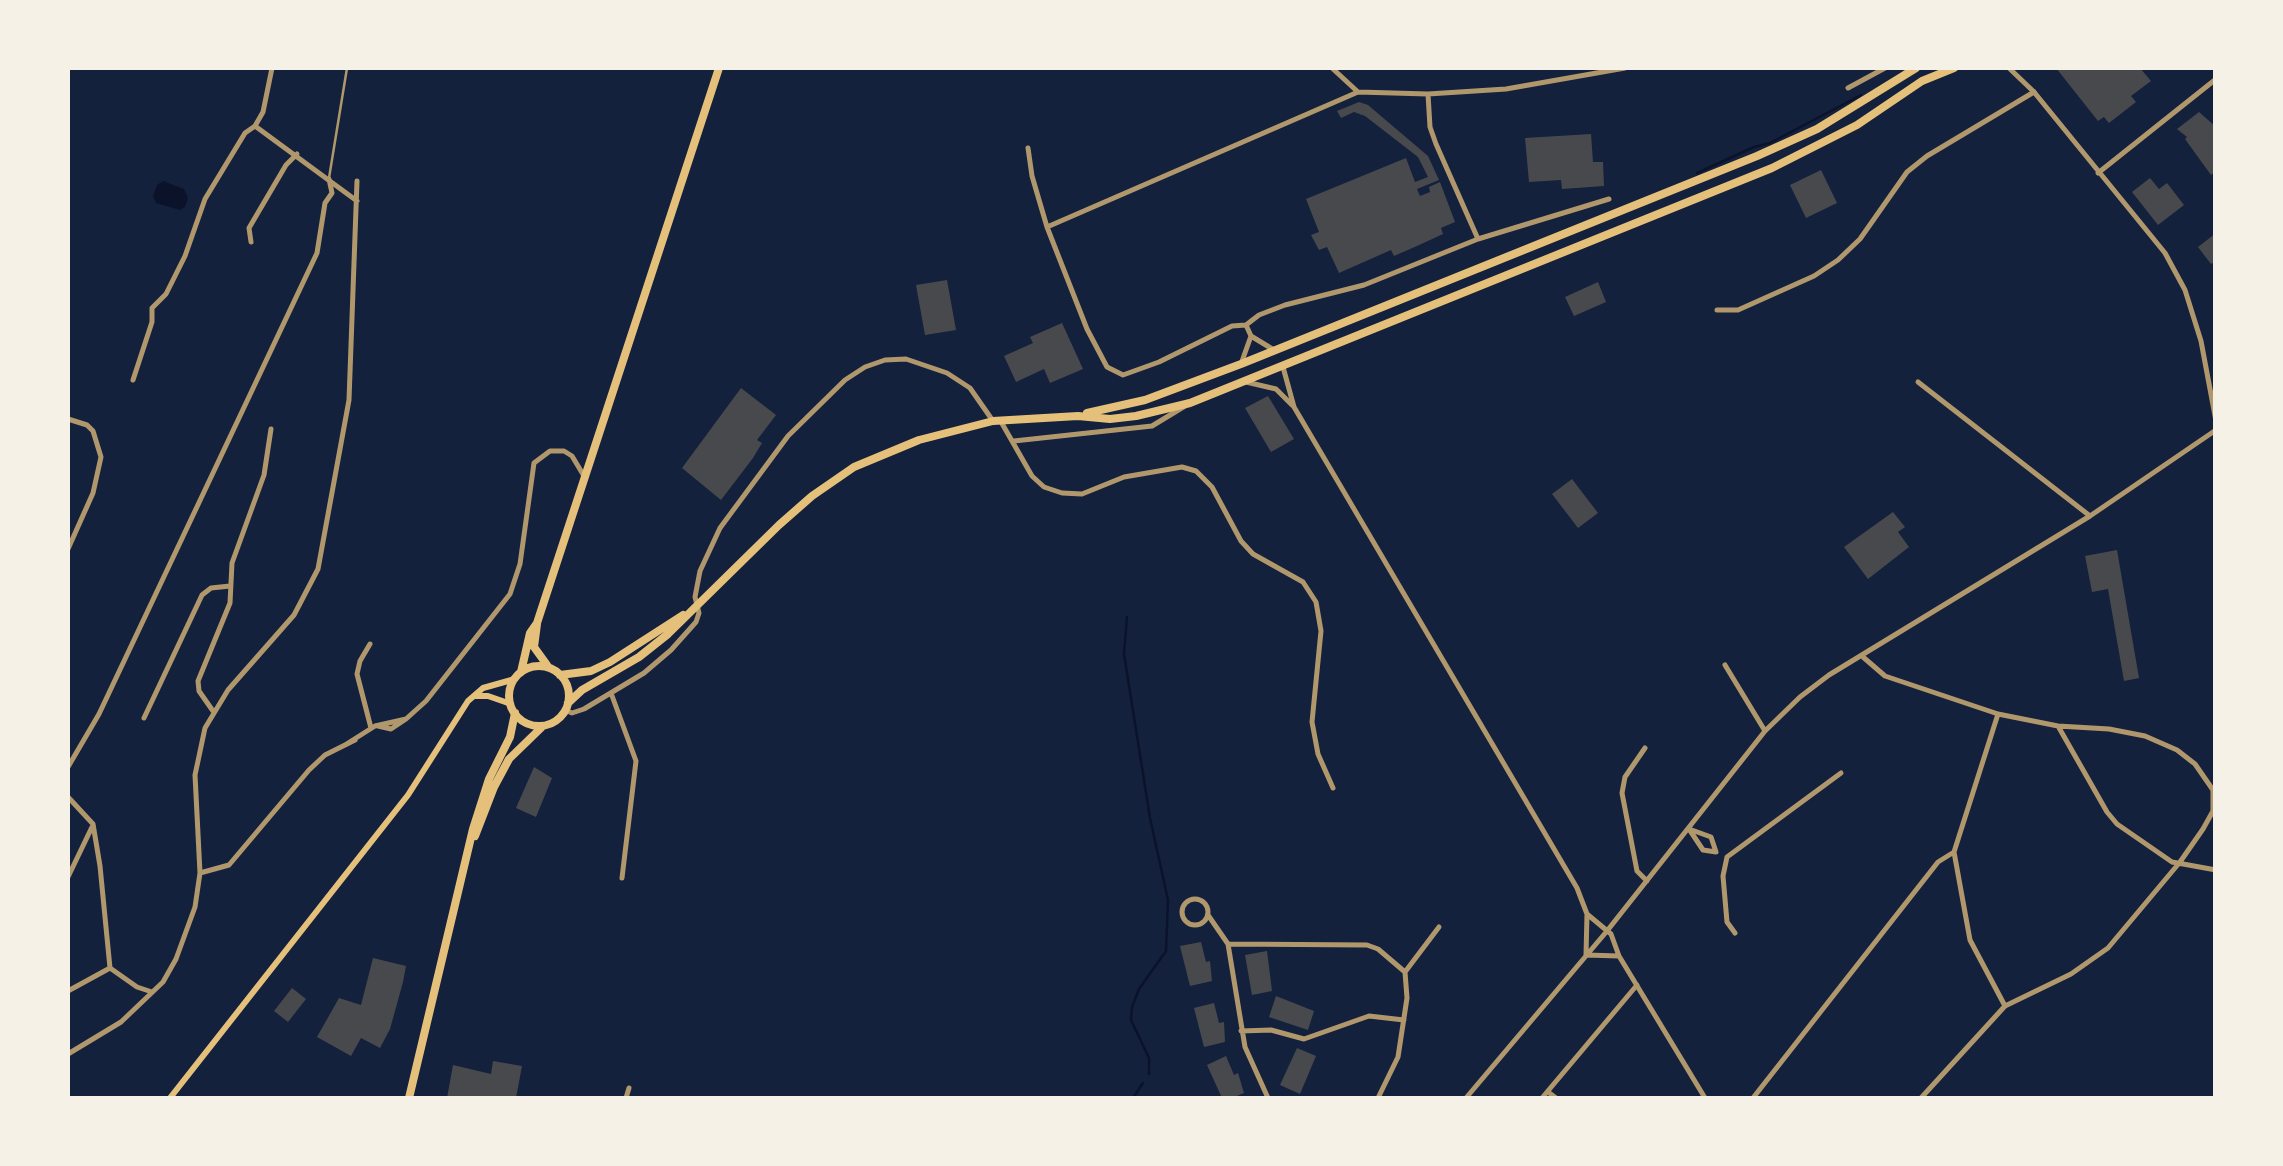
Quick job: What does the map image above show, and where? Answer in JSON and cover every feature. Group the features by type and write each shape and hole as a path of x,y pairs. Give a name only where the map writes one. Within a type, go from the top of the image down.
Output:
{"main road":[{"path":"567,706 568,688 560,675 539,658 534,647 537,623 719,68"},
{"path":"1078,416 1144,400 1241,364 1757,156 1817,128 1916,68"},
{"path":"469,850 509,759 544,725 558,719 582,690 640,656 779,525 854,467 919,440 996,420 1078,416 1110,419 1190,403 1808,152 1922,80 1954,68"},
{"path":"560,675 591,672 695,608"},
{"path":"409,1096 482,796 510,737 510,690 530,632 537,623"},
{"path":"170,1098 408,795 472,696 536,666 550,668"},
{"path":"472,696 488,696 513,708 528,723 544,725"}],"street":[{"path":"133,380 152,322 152,308 166,294 185,256 205,199 245,133 255,126 263,112 272,68"},
{"path":"1332,68 1358,92"},
{"path":"1047,228 1358,92 1428,94 1506,89 1625,68"},
{"path":"1848,88 1886,68"},
{"path":"2009,68 2021,76 2165,253 2185,290 2201,341 2216,421"},
{"path":"2018,68 2021,76"},
{"path":"2098,173 2216,79"},
{"path":"1717,310 1738,310 1814,276 1838,260 1860,238 1907,172 2034,92"},
{"path":"1428,94 1430,127 1478,239"},
{"path":"255,126 357,201"},
{"path":"1028,148 1037,199 1093,342 1106,367 1123,376 1216,332 1246,325 1285,304 1364,285 1478,239 1609,199"},
{"path":"251,242 249,228 286,165 297,154"},
{"path":"68,766 100,714 317,253 325,203 332,193 329,179"},
{"path":"68,1054 121,1022 163,982 188,932 200,873 195,775 197,754 213,711 294,614 318,569 349,400 358,181"},
{"path":"1241,364 1250,336 1246,325"},
{"path":"1250,336 1274,350"},
{"path":"567,706 572,713 584,709 644,674 671,650 696,622 700,571 715,536 788,436 845,380 864,367 906,359 947,373 970,388 1014,441 1032,476 1044,486 1062,493 1082,494 1124,477 1182,467 1196,471 1212,487 1241,541 1253,554 1303,582 1316,602 1321,631 1312,722 1318,754 1333,788"},
{"path":"1282,367 1294,407 1575,885 1587,914 1586,955"},
{"path":"1246,382 1276,389 1294,407"},
{"path":"1918,382 2090,516"},
{"path":"1014,441 1152,426 1190,403"},
{"path":"68,419 87,424 93,431 101,458 93,493 68,548"},
{"path":"213,711 198,691 198,680 230,602 232,563 264,475 271,429"},
{"path":"1466,1098 1607,932 1765,731 1814,686 2090,516 2216,430"},
{"path":"200,873 229,865 325,754 375,727 391,729 426,701 503,605 520,564 534,463 550,452 564,450 584,476"},
{"path":"144,718 202,595 210,588 230,586"},
{"path":"370,644 357,674 375,727"},
{"path":"1863,657 1884,676 1998,714 2145,736 2178,750 2195,764 2213,790 2214,812 2180,862 2108,948 2072,974 2005,1006 1921,1098"},
{"path":"1725,665 1765,731"},
{"path":"611,692 636,761 622,878"},
{"path":"1998,714 1954,852 1970,940 2005,1006"},
{"path":"2058,726 2106,812 2118,824 2172,862 2199,870 2216,870"},
{"path":"1645,748 1625,777 1622,793 1636,871 1647,881"},
{"path":"1735,933 1727,922 1723,876 1727,857 1841,773"},
{"path":"68,796 93,824 110,968 137,987 152,992"},
{"path":"68,877 93,824"},
{"path":"1689,829 1703,850 1727,857"},
{"path":"1689,829 1711,837 1716,852"},
{"path":"1753,1098 1938,862 1954,852"},
{"path":"1208,916 1203,922 1191,924 1183,916 1183,907 1193,900 1201,901 1228,944 1241,1030 1268,1098"},
{"path":"1587,914 1612,934 1619,956 1706,1098"},
{"path":"1378,1098 1398,1058 1407,998 1405,972 1439,927"},
{"path":"1228,944 1367,944 1405,972"},
{"path":"1586,955 1619,956"},
{"path":"68,991 110,968"},
{"path":"1542,1098 1637,985"},
{"path":"137,987 146,1000"},
{"path":"1241,1030 1271,1030 1304,1040 1369,1016 1404,1020"},
{"path":"626,1098 630,1088"},
{"path":"1548,1092 1556,1098"}],"lane":[{"path":"329,179 347,68"}],"water":[{"path":"163,181 184,189 188,198 185,207 180,210 156,203 153,196"}],"building":[{"path":"2056,68 2140,68 2151,81 2131,96 2136,102 2109,123 2104,117 2098,121"},
{"path":"1359,102 1368,105 1428,156 1439,180 1417,189 1420,196 1440,182 1455,222 1441,228 1443,234 1417,246 1394,256 1391,250 1339,273 1327,247 1319,250 1311,235 1319,232 1306,199 1406,158 1415,182 1428,177 1418,157 1365,116 1354,112 1341,118 1337,111"},
{"path":"2199,112 2216,127 2216,171 2211,175 2187,137 2177,129"},
{"path":"1591,134 1593,162 1603,162 1604,186 1562,189 1561,180 1529,182 1525,138"},
{"path":"1821,170 1837,203 1806,218 1790,185"},
{"path":"2150,178 2159,189 2167,183 2184,205 2158,225 2132,192"},
{"path":"2216,233 2216,261 2211,264 2198,247"},
{"path":"947,280 956,330 925,335 916,285"},
{"path":"1598,282 1606,302 1574,316 1565,297"},
{"path":"1062,323 1083,369 1050,383 1044,369 1016,382 1004,356 1033,343 1030,337"},
{"path":"741,388 776,415 757,440 762,443 753,458 721,500 682,468"},
{"path":"1268,396 1294,439 1271,452 1245,408"},
{"path":"1572,479 1598,513 1578,528 1552,494"},
{"path":"1893,512 1905,527 1898,532 1909,547 1868,579 1844,547"},
{"path":"2117,550 2139,678 2124,681 2108,589 2092,592 2085,556"},
{"path":"534,767 552,778 536,817 516,808"},
{"path":"1201,942 1206,962 1210,961 1212,981 1190,986 1180,946"},
{"path":"1267,951 1272,991 1252,995 1245,955"},
{"path":"373,958 406,966 403,982 390,1029 380,1048 361,1038 351,1056 317,1037 339,998 361,1005"},
{"path":"292,988 306,999 288,1022 274,1011"},
{"path":"1276,996 1314,1011 1308,1030 1269,1017"},
{"path":"1214,1003 1219,1023 1224,1022 1225,1042 1204,1047 1194,1008"},
{"path":"1297,1048 1316,1056 1300,1094 1280,1085"},
{"path":"1226,1056 1234,1075 1238,1073 1244,1093 1232,1098 1222,1098 1207,1065"},
{"path":"493,1061 522,1066 516,1098 447,1098 453,1065 491,1074"}],"waterway":[{"path":"1697,173 1770,143 1861,95"},
{"path":"1127,617 1124,654 1150,818 1168,900 1166,951 1139,989 1132,1007 1131,1020 1149,1058 1149,1074"},
{"path":"1133,1098 1143,1083"}]}
